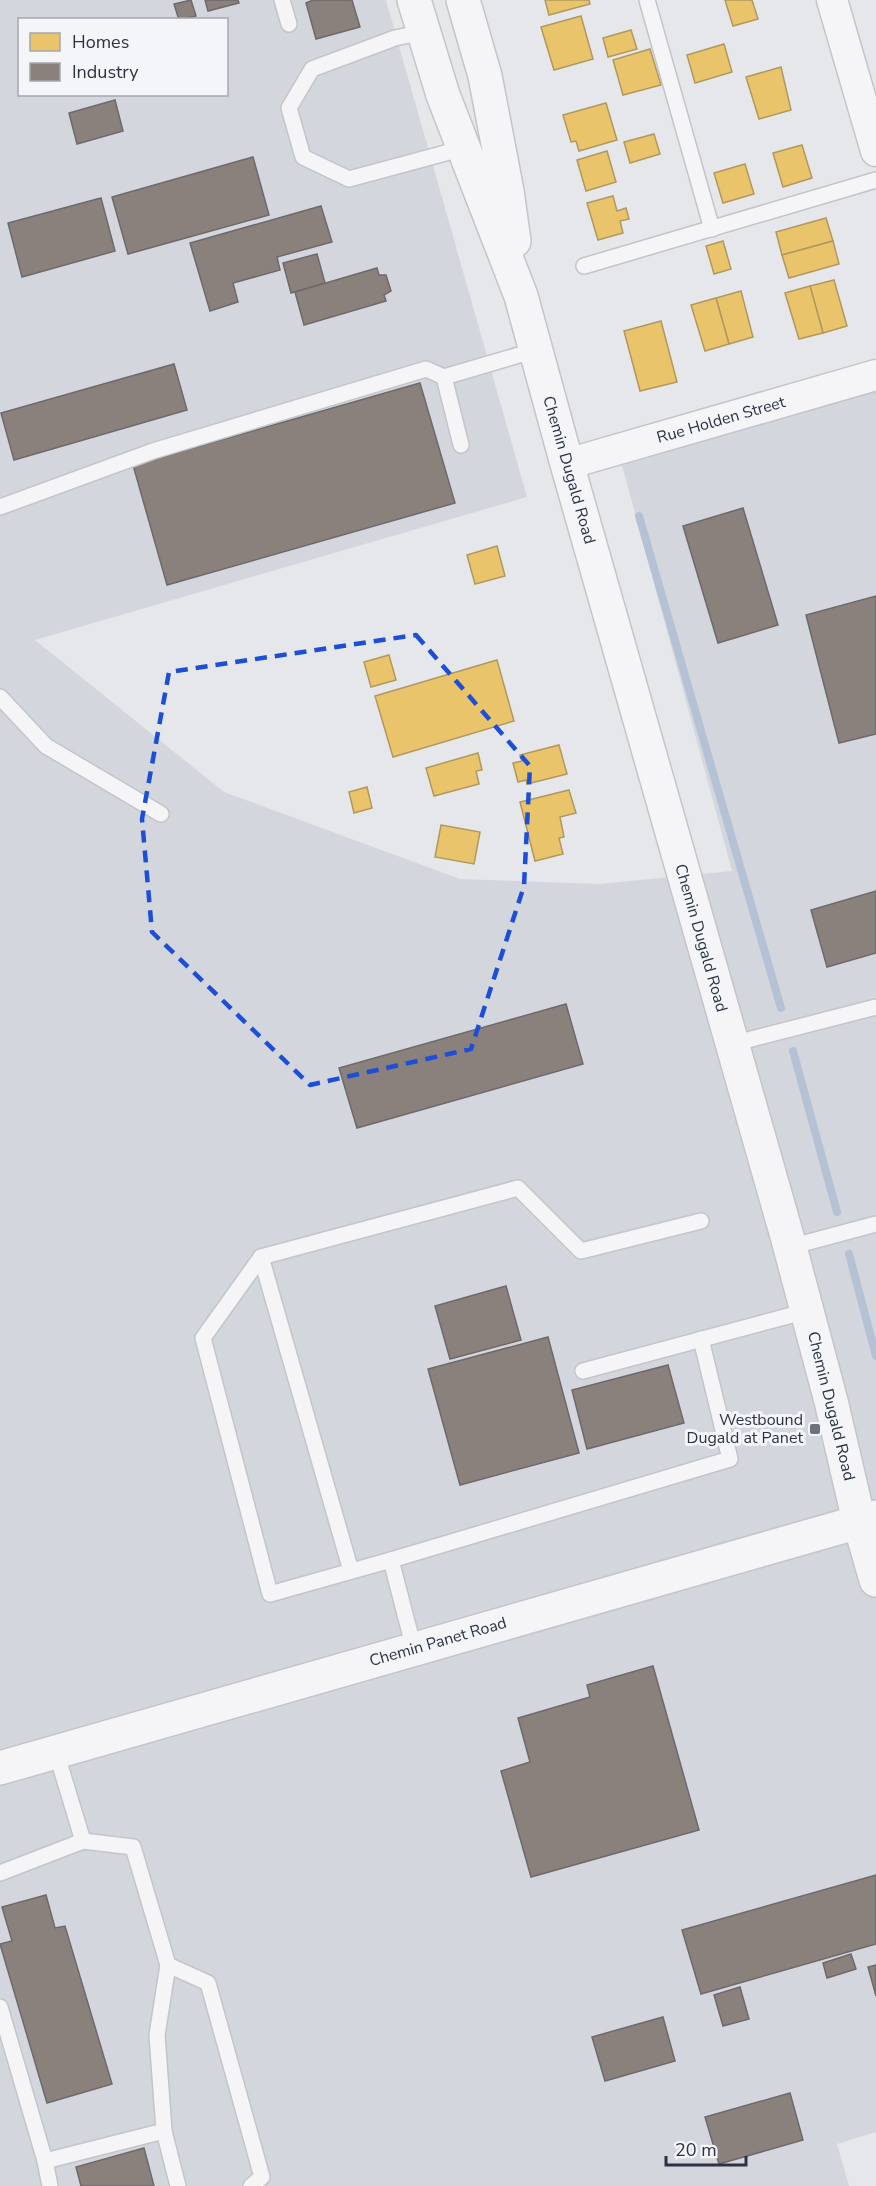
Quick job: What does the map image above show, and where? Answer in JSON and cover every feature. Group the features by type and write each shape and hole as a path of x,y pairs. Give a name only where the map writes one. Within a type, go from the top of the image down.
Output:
{"street":[{"name":"Chemin Dugald Road","path":"414,0 443,95 521,296 790,1247 831,1401 867,1519 876,1580"},
{"name":"Chemin Dugald Road","path":"463,0 485,76 495,122 521,296"},
{"path":"832,0 876,151"},
{"name":"Rue Holden Street","path":"567,464 876,375"},
{"name":"Chemin Panet Road","path":"0,1768 867,1519"}],"lane":[{"path":"282,0 289,24"},
{"path":"647,0 712,229"},
{"path":"424,32 395,38 312,69 289,108 303,157 349,179 464,148"},
{"path":"584,266 876,180"},
{"path":"0,507 153,451 415,372 426,369 444,376 536,350"},
{"path":"444,376 461,445"},
{"path":"0,697 46,746 161,814"},
{"path":"732,1044 876,1007"},
{"path":"700,1339 730,1459 270,1594 203,1338 261,1257 518,1188 581,1251 701,1221"},
{"path":"790,1247 876,1224"},
{"path":"261,1257 351,1571"},
{"path":"583,1371 807,1311"},
{"path":"391,1560 414,1649"},
{"path":"56,1752 82,1841"},
{"path":"0,1873 82,1841 133,1847 168,1965 157,2036 164,2131 178,2186"},
{"path":"168,1965 208,1983 262,2177 251,2186"},
{"path":"0,2007 45,2161 50,2186"},
{"path":"45,2161 164,2131"}],"highlighted area":[{"path":"416,635 530,766 524,886 471,1049 310,1085 152,932 142,819 169,672"}],"shaded area":[{"path":"0,0 386,0 527,497 35,640 224,792 460,879 600,884 732,871 622,465 876,391 876,2132 837,2144 849,2186 0,2186"}],"building: Homes":[{"path":"545,0 589,0 590,4 549,15"},
{"path":"725,0 752,0 758,19 733,26"},
{"path":"581,16 593,59 554,70 541,27"},
{"path":"631,30 637,49 608,57 603,38"},
{"path":"724,44 732,72 695,83 687,55"},
{"path":"650,49 661,85 623,95 613,60"},
{"path":"781,67 791,110 759,119 746,77"},
{"path":"606,103 617,140 579,151 576,141 571,142 563,115"},
{"path":"654,134 660,154 630,163 624,142"},
{"path":"802,145 812,178 783,187 773,153"},
{"path":"607,151 616,182 586,191 577,160"},
{"path":"745,164 754,194 723,203 714,173"},
{"path":"613,196 617,211 626,208 629,219 620,221 623,233 598,240 587,203"},
{"path":"826,218 833,241 782,255 776,232"},
{"path":"723,241 731,269 714,274 706,246"},
{"path":"833,241 839,264 789,278 782,255"},
{"path":"834,280 847,326 823,333 810,286"},
{"path":"810,286 823,333 799,339 785,293"},
{"path":"741,291 753,337 729,344 716,298"},
{"path":"716,298 729,344 705,351 691,305"},
{"path":"661,321 677,382 640,391 624,331"},
{"path":"497,546 505,576 475,584 467,555"},
{"path":"389,655 396,680 371,687 364,662"},
{"path":"497,660 514,721 393,757 375,696"},
{"path":"559,745 567,774 527,784 526,780 518,782 513,763 522,761 520,755"},
{"path":"478,753 482,770 476,771 479,784 434,796 426,768"},
{"path":"367,787 372,808 354,813 349,792"},
{"path":"569,790 576,813 560,817 564,837 559,838 563,854 535,861 520,802"},
{"path":"441,825 480,832 474,864 435,857"}],"building: Industry":[{"path":"191,0 196,16 178,18 174,4"},
{"path":"205,0 238,0 239,3 208,11"},
{"path":"313,0 352,0 360,27 316,39 306,3"},
{"path":"115,100 123,131 77,144 69,113"},
{"path":"253,157 269,215 128,254 112,197"},
{"path":"101,198 115,251 22,277 8,223"},
{"path":"321,206 332,242 277,257 280,270 233,283 238,302 210,311 190,243"},
{"path":"317,254 325,283 291,293 283,263"},
{"path":"377,268 379,275 386,275 391,291 384,295 386,301 304,325 295,292"},
{"path":"174,364 187,410 14,460 1,413"},
{"path":"420,383 455,503 167,585 133,465"},
{"path":"743,508 778,625 718,643 683,526"},
{"path":"876,596 876,734 839,743 806,615"},
{"path":"876,891 876,953 827,967 811,910"},
{"path":"566,1004 583,1064 357,1128 339,1068"},
{"path":"506,1286 521,1340 450,1359 435,1306"},
{"path":"548,1337 579,1453 460,1485 428,1369"},
{"path":"668,1365 684,1423 587,1449 572,1390"},
{"path":"653,1666 699,1830 531,1877 501,1771 530,1762 518,1718 590,1697 587,1685"},
{"path":"876,1875 876,1944 701,1994 682,1930"},
{"path":"46,1895 55,1928 65,1926 112,2084 47,2103 0,1944 12,1941 2,1907"},
{"path":"851,1954 856,1969 827,1978 823,1963"},
{"path":"876,1965 876,1996 868,1967"},
{"path":"740,1987 749,2019 723,2026 714,1995"},
{"path":"663,2017 675,2061 605,2081 592,2037"},
{"path":"790,2093 803,2140 719,2164 705,2117"},
{"path":"144,2148 154,2186 81,2186 76,2167"}],"waterway":[{"path":"639,516 781,1008"},
{"path":"793,1051 837,1212"},
{"path":"849,1254 876,1356"}],"place":[{"name":"Westbound Dugald at Panet","path":"815,1429"}]}
